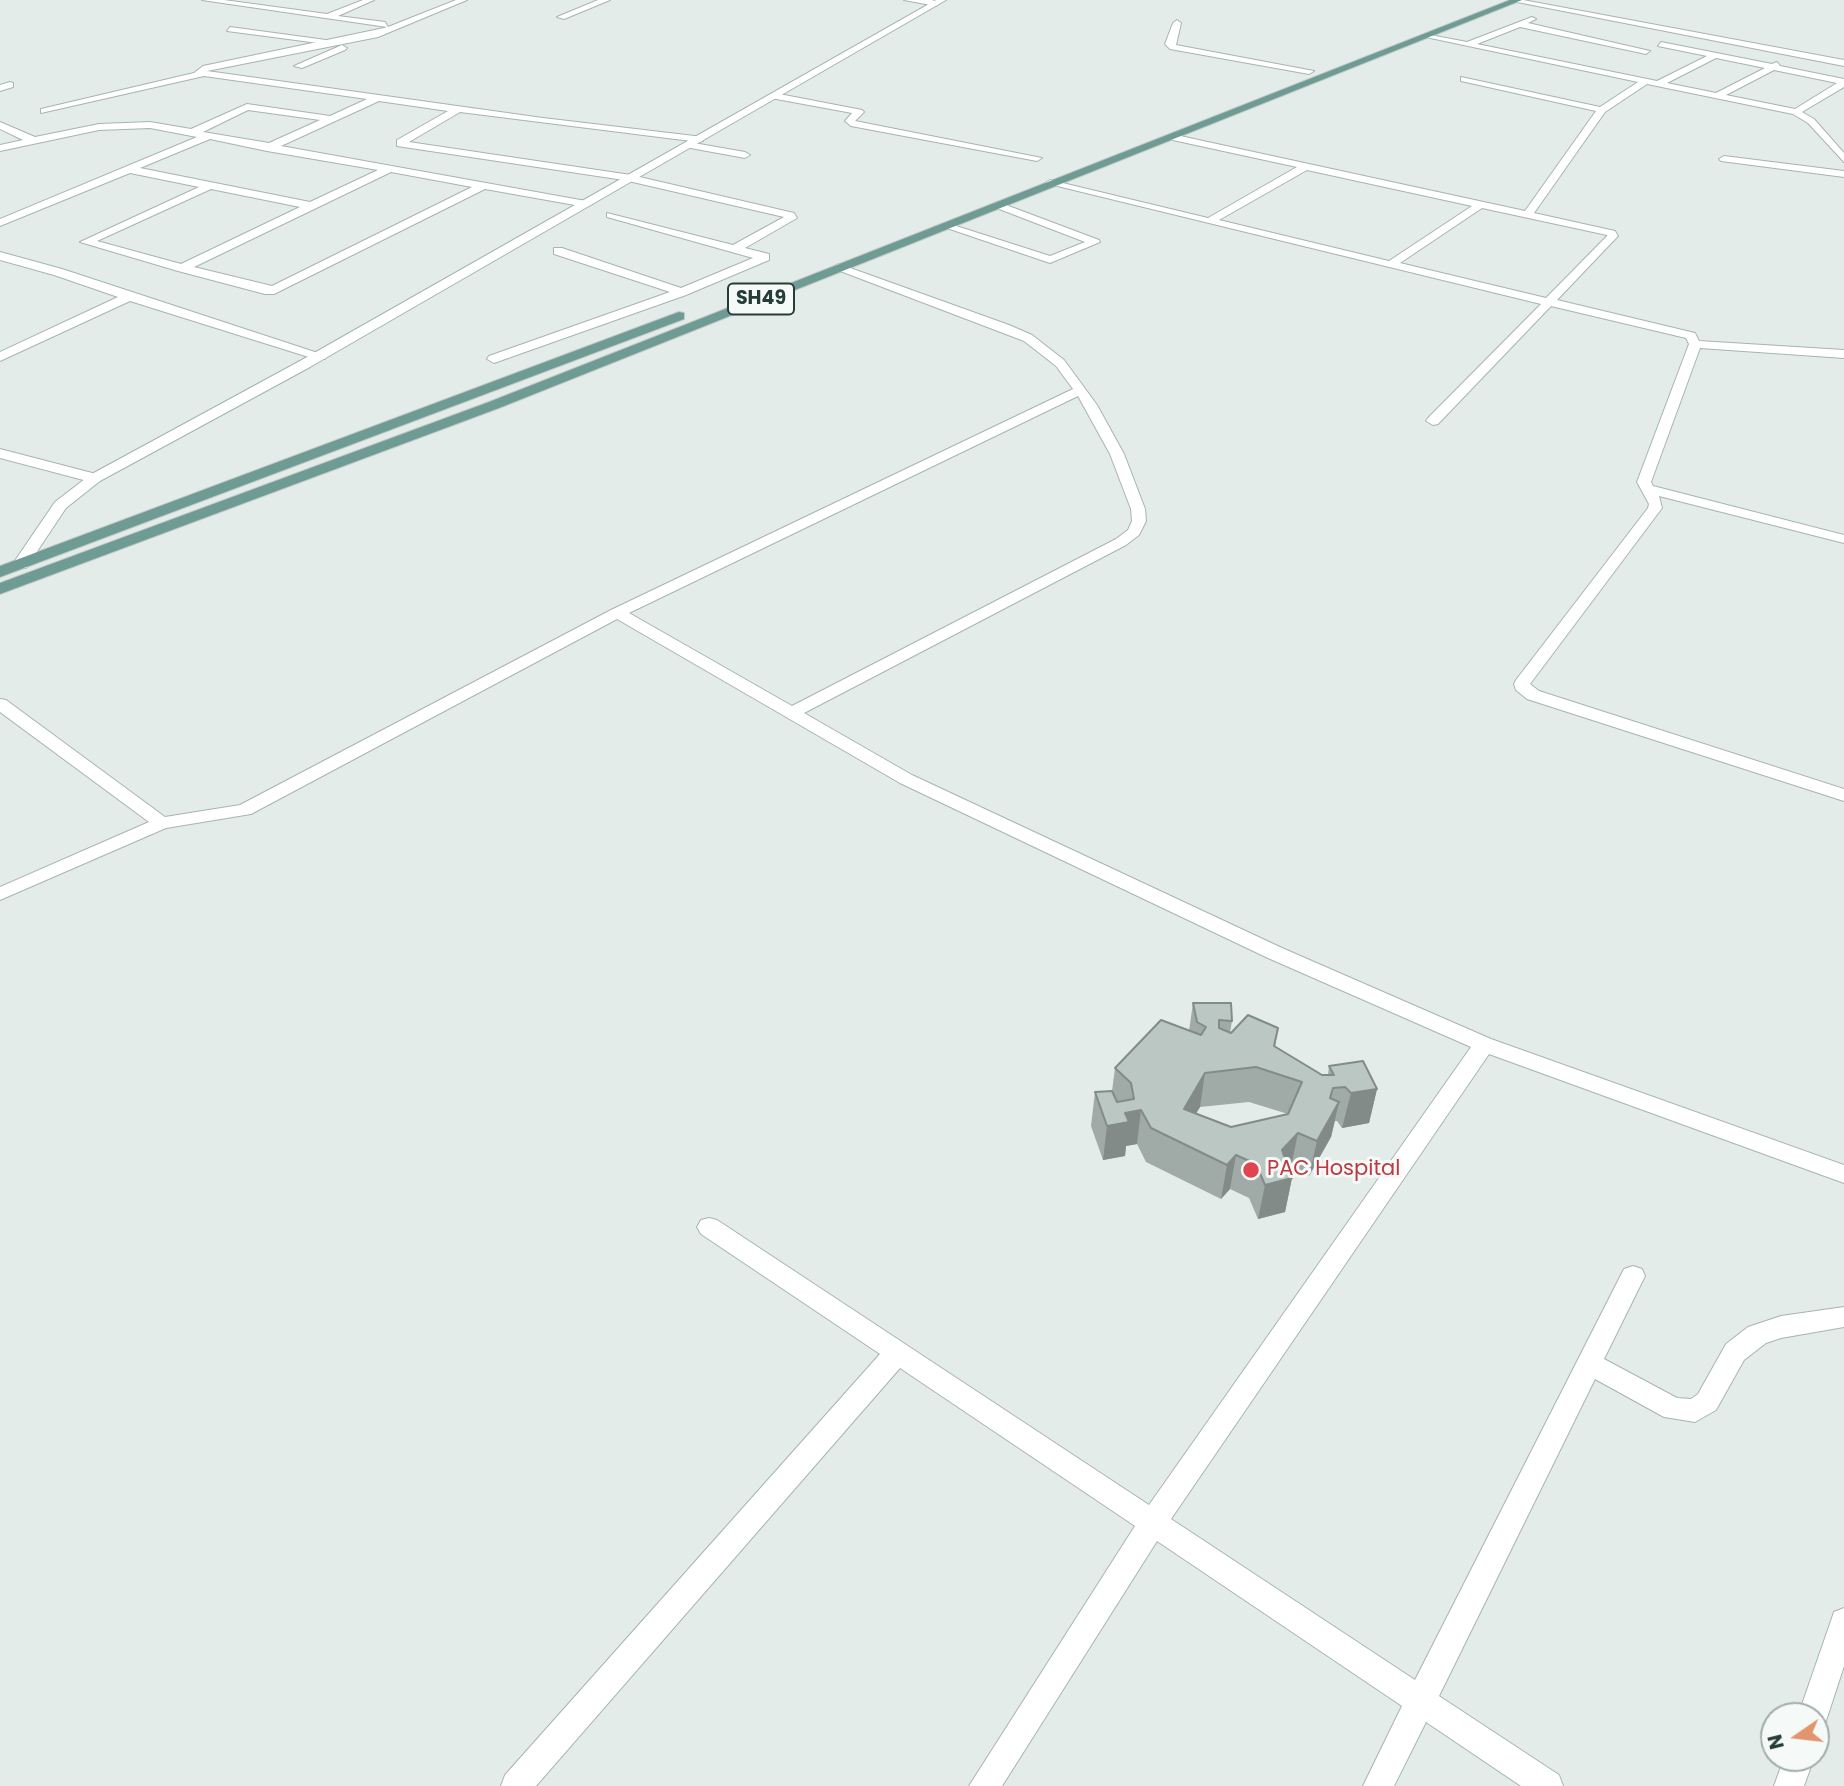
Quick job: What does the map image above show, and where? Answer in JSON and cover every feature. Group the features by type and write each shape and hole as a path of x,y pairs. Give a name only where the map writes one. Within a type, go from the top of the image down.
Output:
{"main road":[{"name":"SH49","path":"743,292 1491,0"},
{"name":"SH49","path":"0,589 494,405 1517,0"},
{"path":"0,572 695,310"}],"street":[{"path":"206,0 393,28"},
{"path":"327,17 370,0"},
{"path":"299,66 463,0"},
{"path":"561,17 606,0"},
{"path":"908,0 939,2"},
{"path":"20,565 60,505 95,478 320,356 939,2"},
{"path":"1177,23 1170,44 1173,47 1309,71"},
{"path":"202,74 199,71 206,68 393,28"},
{"path":"46,111 202,74 693,142"},
{"path":"267,148 376,99"},
{"path":"192,133 247,107 332,119"},
{"path":"457,110 401,144 630,179 790,215 791,218 737,247"},
{"path":"0,148 99,127 133,124 586,204"},
{"path":"0,125 34,141"},
{"path":"0,223 208,136"},
{"path":"128,169 311,206"},
{"path":"182,268 388,169"},
{"path":"209,186 86,242 265,290 281,288 482,186"},
{"path":"494,359 682,292 765,257 737,247 611,215"},
{"path":"558,251 682,292"},
{"path":"0,256 320,356"},
{"path":"0,357 129,297"},
{"path":"589,326 623,337"},
{"path":"0,453 95,478"}],"lane":[{"path":"1517,0 1844,63"},
{"path":"1469,44 1546,14"},
{"path":"1520,24 1646,51"},
{"path":"230,29 326,42"},
{"path":"1567,42 1591,31"},
{"path":"1425,36 1796,113 1811,121 1844,159"},
{"path":"1635,56 1673,38"},
{"path":"1661,44 1844,82"},
{"path":"1660,83 1728,48"},
{"path":"1534,57 1545,52"},
{"path":"1719,95 1787,60"},
{"path":"1602,71 1613,66"},
{"path":"1464,79 1602,110"},
{"path":"1528,214 1602,110 1647,80"},
{"path":"1796,113 1844,82"},
{"path":"774,96 859,112 851,123 1037,158"},
{"path":"1171,137 1602,230 1613,236 1433,421"},
{"path":"693,142 745,155"},
{"path":"1724,159 1844,174"},
{"path":"1210,221 1306,166"},
{"path":"1050,183 1691,336 1695,344 1644,482 1655,508 1522,684 1524,690 1844,796"},
{"path":"1390,265 1481,204"},
{"path":"946,226 1050,260 1095,242 998,205"},
{"path":"792,713 1121,542 1134,532 1139,521 1138,509 1117,454 1080,390 1060,363 1028,338 839,267"},
{"path":"1695,344 1844,355"},
{"path":"0,894 162,823 245,810 617,613 1080,390"},
{"path":"1645,488 1844,539"},
{"path":"617,613 906,779 1275,953 1484,1044 1844,1174"},
{"path":"0,704 162,823"},
{"path":"984,1786 1153,1522 1484,1044"},
{"path":"709,1227 1548,1786"},
{"path":"1378,1786 1633,1276"},
{"path":"1589,1363 1673,1409 1695,1411 1707,1402 1735,1352 1757,1335 1781,1327 1844,1317"},
{"path":"516,1786 897,1353"},
{"path":"1818,1702 1844,1622"}],"building":[{"path":"1193,1003 1231,1003 1232,1021 1219,1020 1219,1028 1231,1033 1248,1015 1278,1028 1274,1046 1322,1075 1334,1075 1329,1066 1363,1061 1377,1089 1351,1093 1345,1087 1333,1088 1330,1098 1339,1102 1317,1141 1298,1133 1282,1150 1292,1178 1265,1185 1256,1164 1236,1155 1227,1165 1151,1128 1141,1110 1125,1113 1129,1122 1107,1126 1095,1092 1112,1091 1117,1102 1134,1099 1131,1083 1115,1068 1161,1020 1201,1035 1206,1027 1197,1022","holes":["1256,1067 1302,1082 1288,1114 1231,1127 1184,1109 1205,1073"]}],"place":[{"name":"PAC Hospital","path":"1251,1170"}]}
